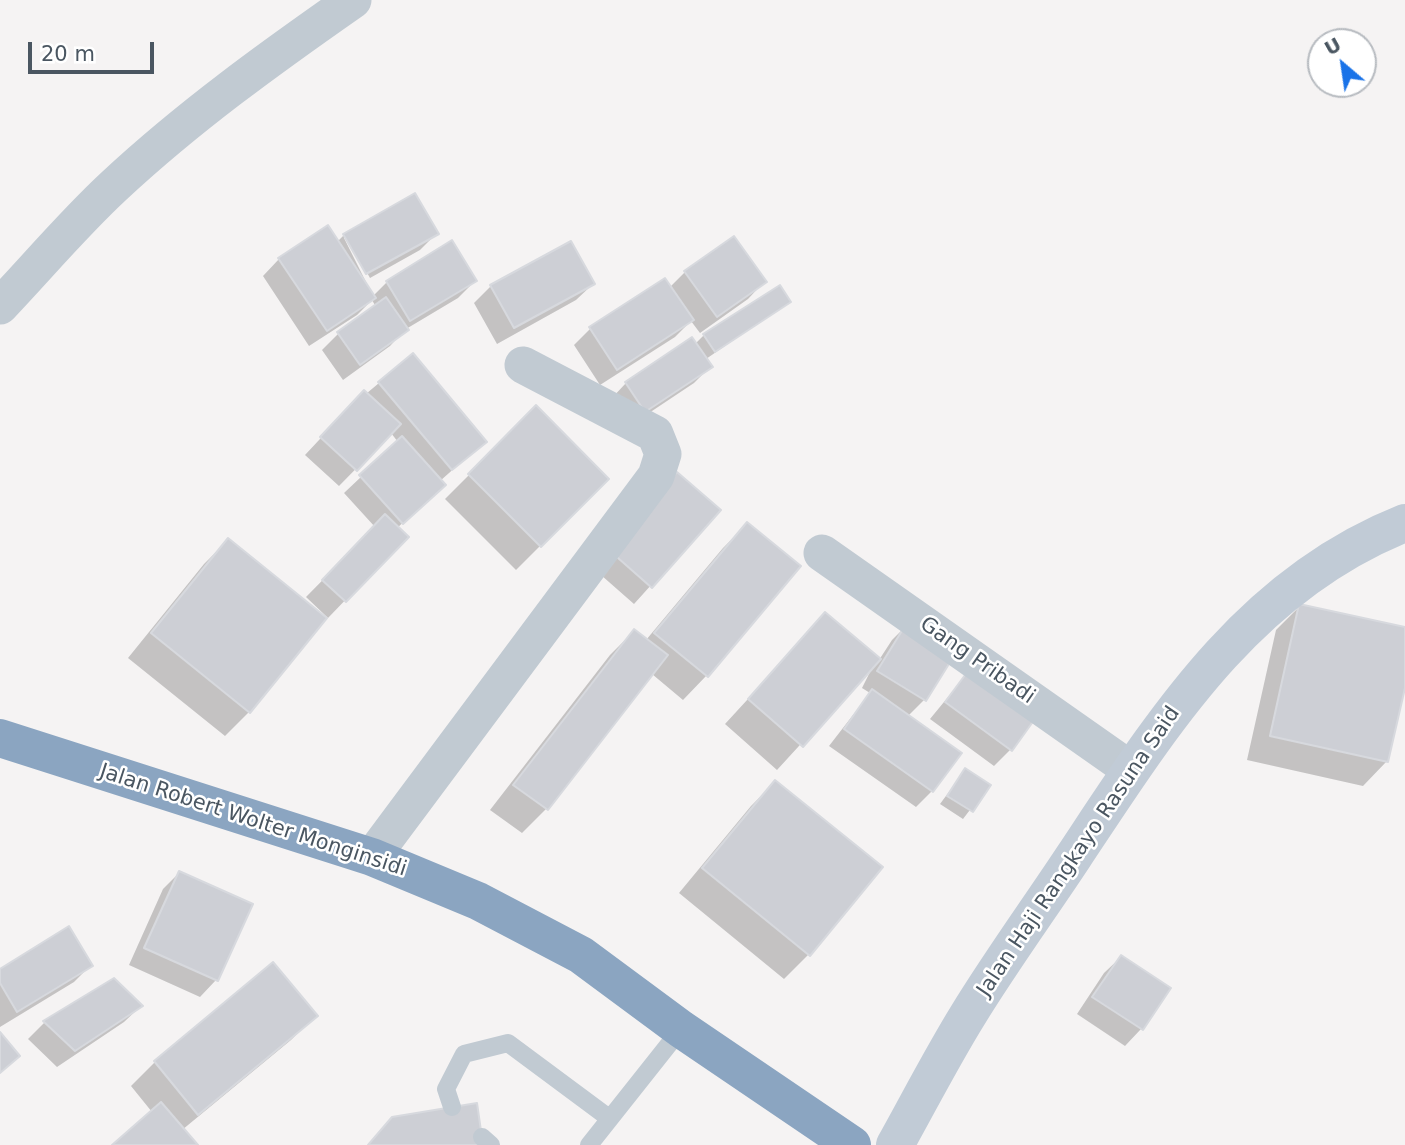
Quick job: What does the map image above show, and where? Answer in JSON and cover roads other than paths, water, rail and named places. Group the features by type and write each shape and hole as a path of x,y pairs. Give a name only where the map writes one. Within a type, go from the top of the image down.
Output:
{"highway":[{"name":"Jalan Robert Wolter Monginsidi","path":"0,738 372,857 478,901 581,955 681,1029 852,1145"}],"street":[{"path":"0,306 112,188 182,125 265,61 353,0"},
{"path":"372,857 656,476 663,454 656,434 523,365"},
{"name":"Jalan Haji Rangkayo Rasuna Said","path":"895,1145 968,1015 1149,743 1234,639 1281,597 1335,559 1405,523"},
{"name":"Gang Pribadi","path":"822,553 1132,770"}],"lane":[{"path":"589,1145 681,1029"},
{"path":"452,1107 446,1088 464,1054 508,1043 609,1118"}]}
